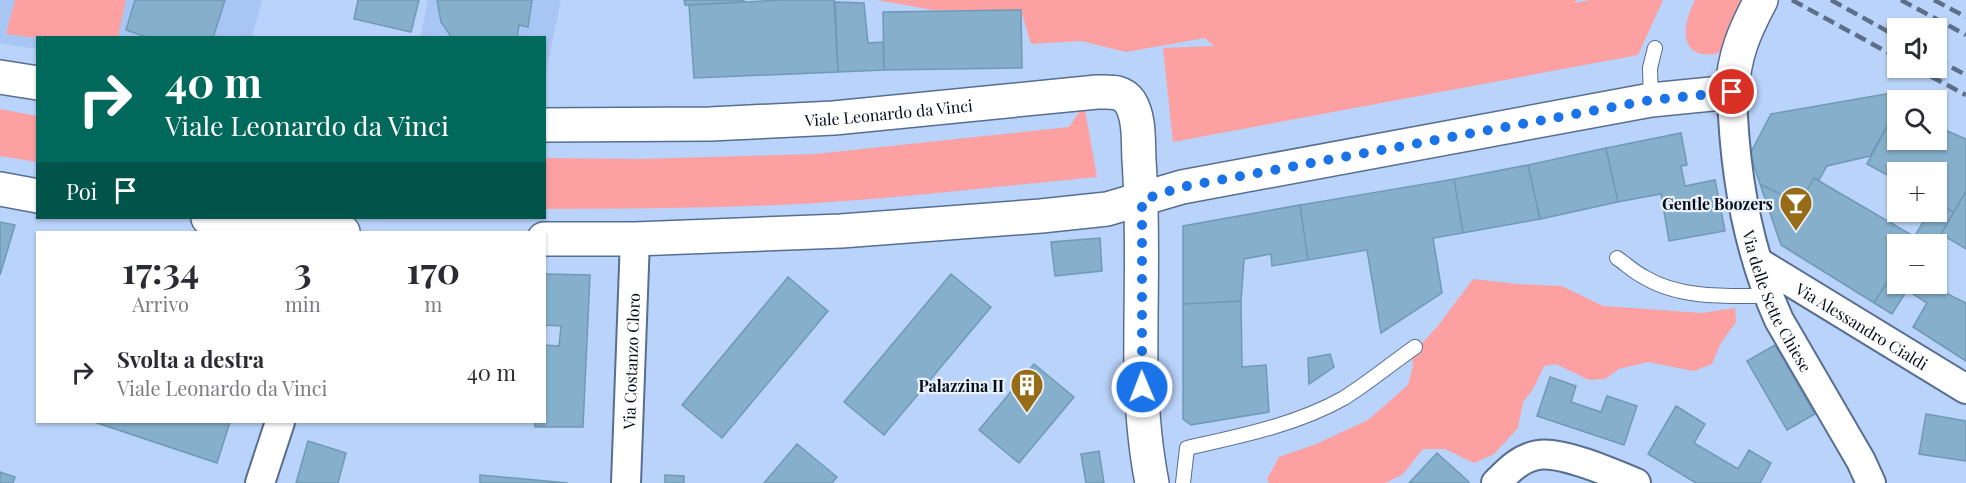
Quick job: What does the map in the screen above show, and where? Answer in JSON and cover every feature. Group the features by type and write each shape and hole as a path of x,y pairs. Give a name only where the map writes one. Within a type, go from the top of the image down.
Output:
{"street":[{"name":"Via delle Sette Chiese","path":"1761,0 1739,47 1734,66 1732,92 1735,153 1743,197 1768,296 1779,320 1856,452 1871,483"},
{"path":"0,77 36,83"},
{"name":"Viale Leonardo da Vinci","path":"546,125 710,124 834,118 1114,92 1126,97 1136,119 1142,200 1141,373 1145,432 1152,483"},
{"path":"546,238 635,239 841,231 1107,209 1182,187 1651,100 1732,92"},
{"path":"0,189 36,196"},
{"path":"217,219 329,231"},
{"name":"Via Costanzo Cloro","path":"626,483 635,239"},
{"name":"Via Alessandro Cialdi","path":"1758,262 1966,390"},
{"path":"260,483 280,423"},
{"path":"1496,483 1513,466 1539,455 1560,457 1600,468 1636,483"}],"lane":[{"path":"1651,100 1650,68 1655,48"},
{"path":"1617,258 1645,278 1676,290 1717,296 1768,296"},
{"path":"1183,483 1187,448 1300,418 1344,398 1415,347"}],"shaded area":[{"path":"0,0 262,0 252,36 36,36 36,49 0,43"},
{"path":"15,0 126,0 118,36 36,36 36,38 6,34"},
{"path":"428,0 561,0 546,70 546,36 420,36"},
{"path":"877,0 1577,0 1574,3 1590,0 1663,0 1638,55 1173,142 1163,48 1214,46 1205,38 1126,52 1081,41 1031,44 1021,10 933,10"},
{"path":"1695,0 1749,0 1726,45 1717,54 1702,54 1694,51 1686,39 1687,22"},
{"path":"1084,105 1097,177 830,202 708,207 546,209 546,158 638,159 815,154 1069,127"},
{"path":"0,109 36,116 36,162 0,156"},
{"path":"1473,279 1562,286 1603,306 1702,313 1735,308 1736,322 1721,343 1712,364 1694,371 1648,362 1619,369 1605,379 1589,380 1556,364 1544,366 1533,389 1523,402 1518,428 1494,454 1474,463 1445,449 1423,449 1402,475 1385,483 1269,483 1267,479 1279,457 1316,444 1368,420 1408,385 1413,366 1412,354 1437,327"}],"building":[{"path":"135,0 225,0 214,36 143,36 126,30"},
{"path":"358,0 419,0 411,32 354,19"},
{"path":"437,0 532,0 528,27 519,25 517,36 451,36 441,22"},
{"path":"684,0 744,0 744,2 685,5"},
{"path":"781,0 834,0 838,72 694,78 689,5"},
{"path":"835,2 864,3 868,43 883,42 884,70 838,72"},
{"path":"1021,10 1022,68 884,70 883,12"},
{"path":"1887,94 1887,126 1870,156 1827,166 1819,180 1814,178 1799,204 1760,184 1750,154 1771,114"},
{"path":"1887,127 1887,150 1947,150 1947,131 1966,139 1966,191 1954,212 1947,208 1947,162 1887,162 1887,175 1867,164"},
{"path":"1681,133 1687,165 1681,166 1685,186 1715,180 1725,231 1669,241 1661,194 1618,202 1606,148"},
{"path":"1606,148 1618,202 1540,219 1528,165"},
{"path":"1528,165 1540,219 1463,233 1454,179"},
{"path":"1814,178 1910,234 1887,234 1887,282 1874,303 1781,245 1760,184 1799,204"},
{"path":"1454,179 1463,233 1433,238 1442,293 1381,333 1367,250 1308,260 1300,205"},
{"path":"1966,191 1966,249 1947,238 1947,234 1941,234"},
{"path":"1300,205 1308,260 1272,266 1271,254 1244,259 1241,301 1183,304 1183,226"},
{"path":"1947,208 1954,212 1941,234 1916,234 1923,222 1947,222"},
{"path":"0,222 15,225 0,275"},
{"path":"1100,238 1102,271 1055,276 1051,242"},
{"path":"546,274 590,275 583,427 535,427 535,423 546,423 546,345 559,346 561,326 546,325"},
{"path":"951,274 991,307 884,435 844,402"},
{"path":"788,277 828,311 722,438 682,405"},
{"path":"1887,282 1887,294 1905,294 1892,314 1874,303"},
{"path":"1913,294 1947,294 1966,303 1966,361 1913,327 1927,303"},
{"path":"1241,301 1242,367 1266,365 1269,412 1191,425 1183,419 1183,304"},
{"path":"1775,345 1815,414 1787,430 1747,361"},
{"path":"1330,354 1334,367 1309,384 1308,358"},
{"name":"Palazzina II","path":"1034,364 1074,397 1019,463 979,430"},
{"path":"1550,377 1576,386 1571,402 1601,412 1607,396 1637,406 1624,445 1537,416"},
{"path":"1676,406 1705,424 1694,443 1738,469 1749,450 1771,463 1760,483 1696,483 1648,454"},
{"path":"1926,414 1966,421 1966,461 1919,454"},
{"path":"97,423 230,423 217,463"},
{"path":"308,441 346,453 338,483 296,483"},
{"path":"797,444 837,477 832,483 764,483"},
{"path":"1099,451 1104,483 1086,483 1081,454"},
{"path":"1437,453 1469,482 1409,483"},
{"path":"0,472 15,477 13,483 0,483"},
{"path":"480,475 568,483 480,483"},
{"path":"665,475 684,476 684,483 665,483"}],"railway":[{"path":"1792,0 1887,52"},
{"path":"1831,0 1887,31"},
{"path":"1901,0 1966,35"},
{"path":"1934,0 1966,17"},
{"path":"1947,65 1966,75"},
{"path":"1934,78 1966,95"}],"place":[{"name":"Gentle Boozers","path":"1796,232"},
{"name":"Palazzina II","path":"1027,414"}],"route":[{"path":"1142,387 1142,200 1182,187 1651,100 1692,94 1732,92"}]}
